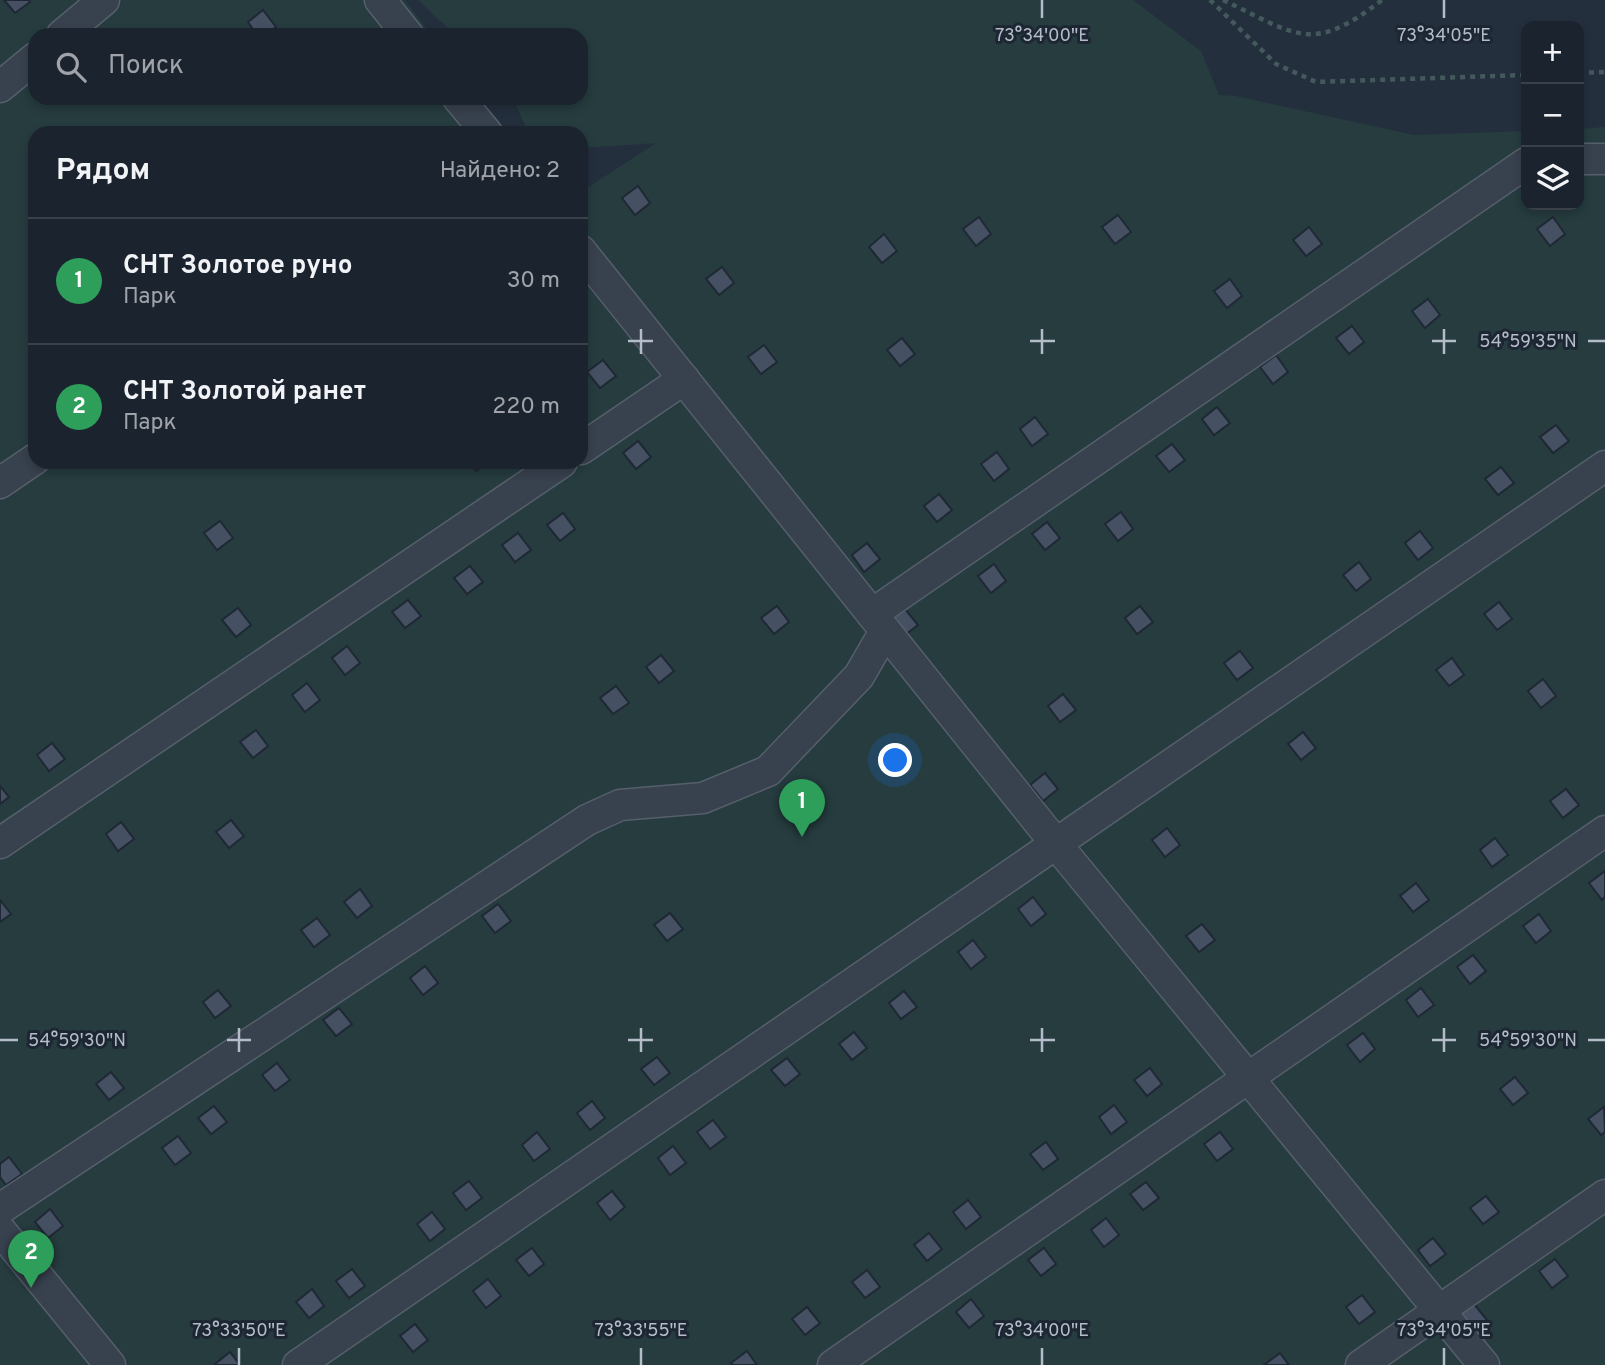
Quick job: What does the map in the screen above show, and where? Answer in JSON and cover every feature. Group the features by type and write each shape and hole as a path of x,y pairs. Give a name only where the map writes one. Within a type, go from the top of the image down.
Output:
{"street":[{"path":"70,28 104,0"},
{"path":"380,0 402,28"},
{"path":"0,87 28,64"},
{"path":"464,105 480,126"},
{"path":"1584,159 1605,159"},
{"path":"0,1209 587,820 620,805 703,798 768,771 859,676 878,623 1521,167"},
{"path":"588,260 1057,845 1484,1365"},
{"path":"588,444 684,379"},
{"path":"0,483 28,464"},
{"path":"298,1365 1605,466"},
{"path":"0,844 552,469"},
{"path":"833,1365 1605,831"},
{"path":"1361,1365 1605,1195"},
{"path":"0,1230 104,1363"}],"path":[{"path":"1210,0 1276,64 1316,82 1521,75"},
{"path":"1223,0 1285,29 1313,37 1345,28 1382,0"},
{"path":"1584,73 1605,72"}],"green space":[{"path":"0,0 405,0 426,28 28,28 28,105 484,105 501,126 28,126 28,469 588,469 588,187 656,143 588,148 588,126 525,126 516,105 588,105 588,28 448,28 418,0 1133,0 1201,51 1219,95 1236,96 1414,135 1521,131 1521,210 1584,210 1584,129 1605,127 1605,1365 0,1365"}],"building":[{"path":"4,0 29,0 30,2 15,13"},
{"path":"263,10 276,27 252,28 248,22"},
{"path":"638,186 650,203 635,215 622,198"},
{"path":"1118,215 1131,232 1115,244 1102,227"},
{"path":"979,217 991,234 976,246 963,229"},
{"path":"1553,217 1565,234 1550,246 1537,229"},
{"path":"1309,227 1322,244 1306,256 1293,240"},
{"path":"884,234 897,251 882,263 869,247"},
{"path":"722,267 734,283 719,295 706,279"},
{"path":"1230,279 1242,296 1227,308 1214,291"},
{"path":"1428,299 1440,315 1425,328 1412,311"},
{"path":"1352,326 1364,342 1349,354 1336,338"},
{"path":"902,338 915,354 900,366 887,350"},
{"path":"764,345 777,362 761,374 748,357"},
{"path":"1276,355 1288,372 1273,384 1260,367"},
{"path":"603,360 616,376 600,388 588,371"},
{"path":"1217,407 1230,423 1214,435 1202,419"},
{"path":"1035,417 1048,434 1032,446 1020,429"},
{"path":"1556,425 1569,441 1553,453 1540,437"},
{"path":"638,441 651,457 636,469 623,453"},
{"path":"1172,444 1185,460 1169,472 1156,456"},
{"path":"997,452 1009,469 994,481 981,464"},
{"path":"1501,467 1514,483 1498,495 1485,479"},
{"path":"939,494 952,510 937,522 924,506"},
{"path":"1121,512 1133,529 1118,541 1105,524"},
{"path":"563,513 575,529 560,541 547,525"},
{"path":"220,521 233,538 217,550 204,533"},
{"path":"1047,522 1060,538 1045,550 1032,534"},
{"path":"1420,531 1433,548 1418,560 1405,543"},
{"path":"518,533 531,550 515,562 502,545"},
{"path":"867,543 880,559 864,572 852,555"},
{"path":"1359,562 1371,579 1356,591 1343,575"},
{"path":"994,564 1006,581 991,593 978,576"},
{"path":"470,566 483,582 467,594 454,578"},
{"path":"408,600 421,616 405,628 392,612"},
{"path":"1499,602 1512,619 1497,630 1484,614"},
{"path":"777,606 789,622 774,634 761,618"},
{"path":"1140,606 1153,622 1137,634 1125,618"},
{"path":"238,608 251,625 236,637 222,620"},
{"path":"905,609 918,625 902,637 889,621"},
{"path":"347,646 360,663 345,675 332,658"},
{"path":"1240,651 1253,668 1237,680 1224,663"},
{"path":"661,655 674,671 659,683 646,667"},
{"path":"1452,658 1464,675 1449,686 1436,670"},
{"path":"1543,679 1556,696 1541,708 1528,691"},
{"path":"307,683 320,700 305,712 292,695"},
{"path":"616,686 629,703 613,714 600,698"},
{"path":"1063,694 1076,710 1060,722 1048,706"},
{"path":"256,730 268,746 253,758 240,742"},
{"path":"1303,732 1316,748 1301,760 1288,744"},
{"path":"52,743 65,759 49,771 37,755"},
{"path":"1045,773 1058,789 1043,801 1030,785"},
{"path":"0,786 9,797 0,804"},
{"path":"1566,789 1579,805 1563,818 1550,801"},
{"path":"231,820 244,836 229,848 216,832"},
{"path":"121,822 134,839 118,851 106,834"},
{"path":"1167,828 1180,845 1165,857 1152,840"},
{"path":"1495,838 1508,855 1492,867 1480,850"},
{"path":"1605,871 1605,897 1602,900 1589,883"},
{"path":"1416,883 1429,900 1413,912 1400,896"},
{"path":"360,889 372,906 357,918 344,902"},
{"path":"1033,897 1046,914 1031,926 1018,909"},
{"path":"0,900 11,914 0,922"},
{"path":"498,904 511,921 495,933 482,916"},
{"path":"670,913 683,929 667,941 654,925"},
{"path":"1539,914 1551,931 1536,943 1523,926"},
{"path":"317,918 330,935 314,947 301,930"},
{"path":"1202,924 1215,940 1199,952 1186,936"},
{"path":"973,940 986,957 971,969 958,952"},
{"path":"1473,955 1486,971 1470,984 1457,967"},
{"path":"425,966 438,983 423,995 410,978"},
{"path":"1421,988 1434,1005 1418,1017 1406,1000"},
{"path":"218,990 231,1006 215,1018 203,1002"},
{"path":"904,991 917,1007 901,1019 889,1003"},
{"path":"339,1008 352,1024 336,1036 323,1020"},
{"path":"854,1032 867,1048 852,1060 839,1044"},
{"path":"1363,1033 1375,1049 1360,1062 1347,1045"},
{"path":"657,1057 670,1073 654,1085 641,1069"},
{"path":"787,1058 800,1074 785,1086 771,1070"},
{"path":"277,1063 290,1080 275,1091 262,1075"},
{"path":"1150,1068 1162,1084 1147,1096 1134,1080"},
{"path":"111,1072 124,1088 109,1100 96,1084"},
{"path":"1515,1077 1528,1093 1513,1105 1500,1089"},
{"path":"592,1101 605,1118 590,1130 577,1113"},
{"path":"1114,1105 1127,1122 1111,1134 1099,1117"},
{"path":"214,1106 227,1122 211,1134 198,1118"},
{"path":"1604,1107 1605,1132 1601,1135 1588,1119"},
{"path":"713,1120 726,1137 710,1149 697,1132"},
{"path":"537,1132 550,1149 534,1161 522,1145"},
{"path":"1220,1132 1233,1149 1217,1161 1204,1144"},
{"path":"178,1136 191,1153 175,1165 162,1148"},
{"path":"1046,1142 1058,1159 1043,1170 1030,1154"},
{"path":"673,1146 686,1163 670,1175 658,1158"},
{"path":"9,1157 22,1174 6,1185 0,1177 0,1164"},
{"path":"469,1181 482,1198 466,1210 453,1193"},
{"path":"1146,1182 1159,1198 1143,1210 1130,1194"},
{"path":"612,1191 625,1207 610,1220 597,1203"},
{"path":"1486,1196 1499,1212 1483,1224 1470,1208"},
{"path":"968,1200 981,1217 966,1229 953,1212"},
{"path":"50,1209 63,1226 48,1238 35,1222"},
{"path":"432,1212 445,1229 430,1241 417,1224"},
{"path":"1106,1218 1119,1235 1104,1247 1091,1230"},
{"path":"929,1233 942,1249 927,1261 914,1245"},
{"path":"1433,1238 1446,1254 1430,1266 1418,1250"},
{"path":"532,1248 544,1264 529,1276 516,1260"},
{"path":"1044,1248 1056,1264 1041,1276 1028,1260"},
{"path":"1555,1259 1568,1276 1552,1288 1539,1271"},
{"path":"352,1269 365,1286 349,1298 336,1281"},
{"path":"867,1270 880,1287 865,1298 852,1282"},
{"path":"488,1279 501,1296 486,1308 473,1291"},
{"path":"312,1289 324,1306 309,1318 296,1302"},
{"path":"1362,1295 1375,1312 1359,1324 1346,1307"},
{"path":"971,1299 984,1316 969,1328 956,1312"},
{"path":"1474,1304 1487,1320 1471,1332 1458,1316"},
{"path":"807,1307 820,1323 805,1335 792,1319"},
{"path":"415,1324 428,1340 413,1352 400,1336"},
{"path":"747,1351 757,1365 731,1363"},
{"path":"230,1352 240,1365 215,1365 215,1364"},
{"path":"1280,1353 1289,1365 1264,1365"}],"place":[{"name":"СНТ Золотое руно","path":"802,837"},
{"name":"СНТ Золотой ранет","path":"31,1288"}]}
